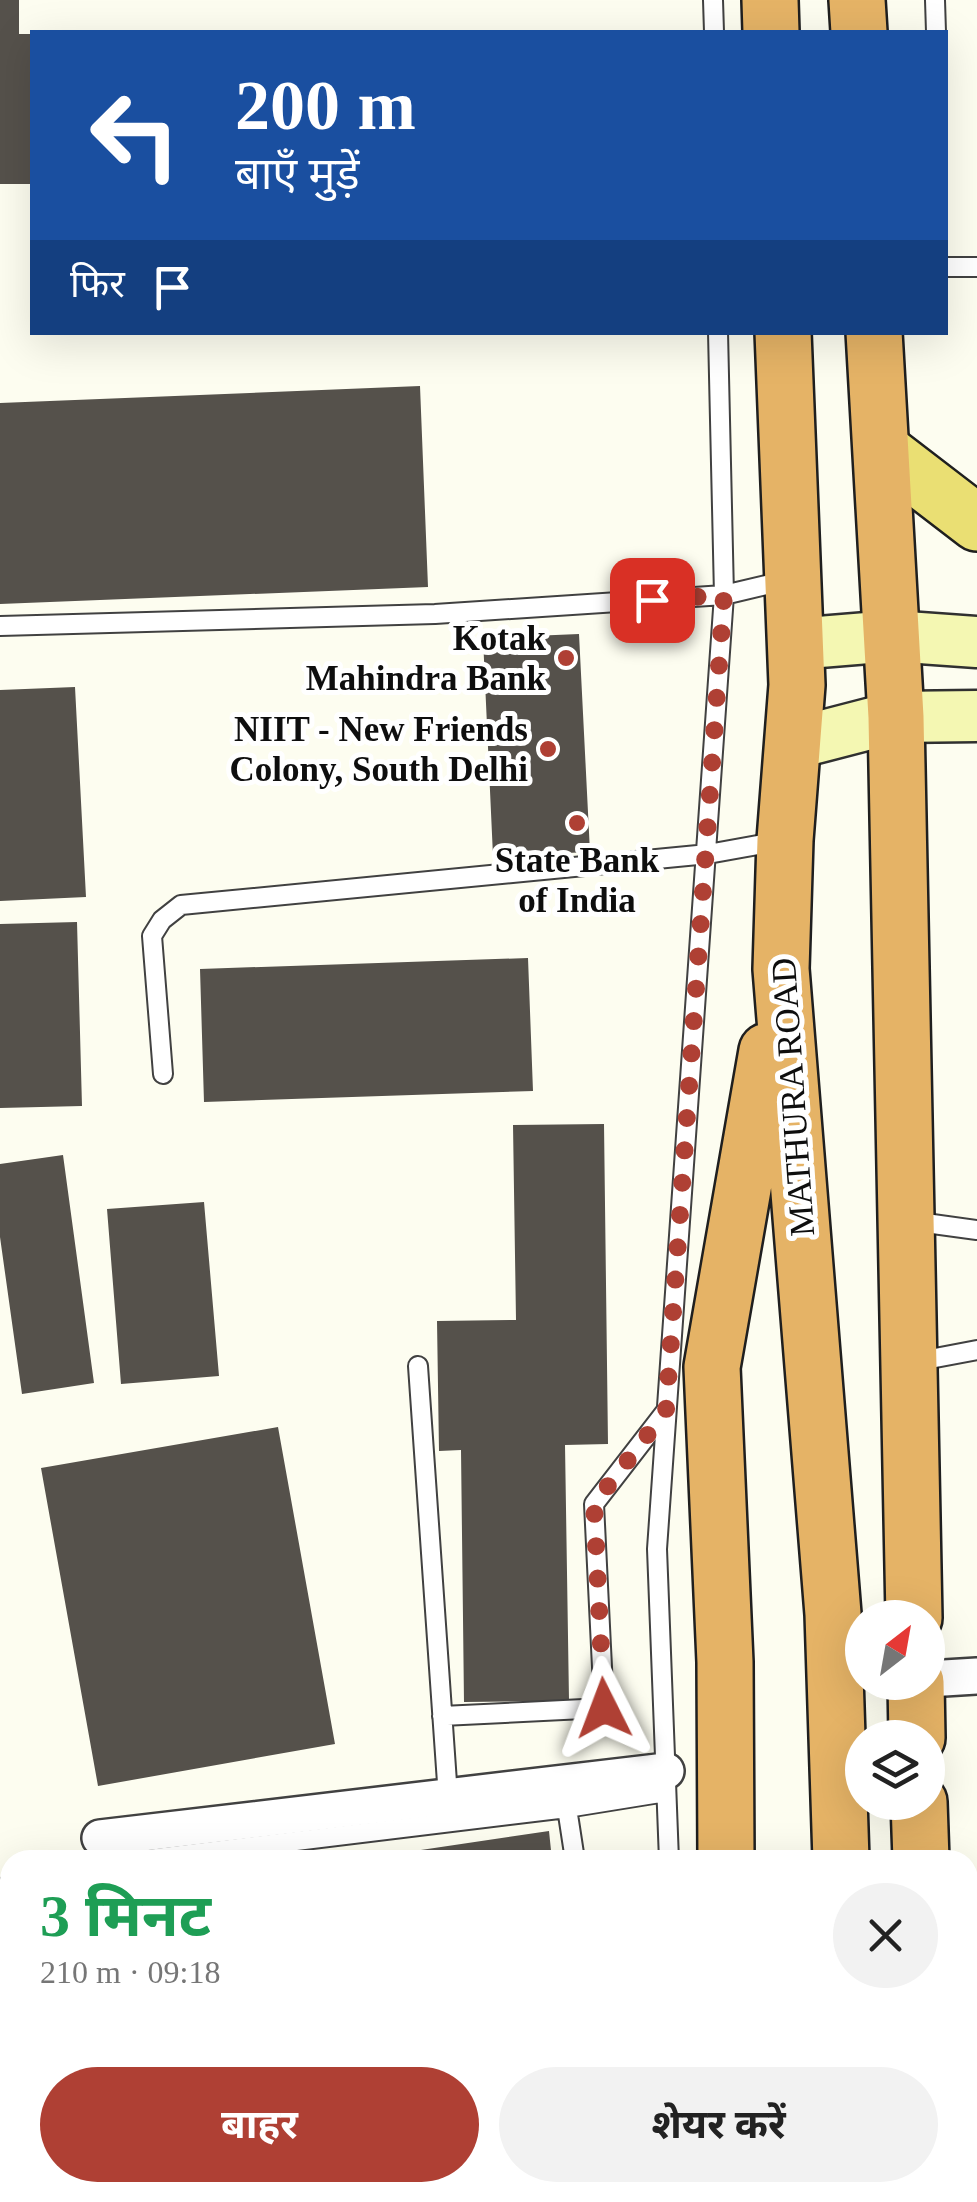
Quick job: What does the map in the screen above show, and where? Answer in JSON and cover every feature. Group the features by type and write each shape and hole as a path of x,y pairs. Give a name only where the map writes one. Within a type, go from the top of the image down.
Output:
{"highway":[{"path":"770,0 771,30"},
{"path":"858,0 859,30"},
{"name":"MATHURA ROAD","path":"783,335 796,686 784,840 781,970 833,1614 841,1850"},
{"path":"874,335 896,717 914,1600"},
{"path":"726,1850 725,1662 712,1367 781,970"},
{"path":"920,1820 921,1850"}],"main road":[{"path":"882,450 977,522"},
{"path":"795,644 892,636 977,642"},
{"path":"792,744 896,717 977,716"}],"street":[{"path":"945,1678 977,1676"},
{"path":"100,1838 448,1797 666,1782"}],"lane":[{"path":"714,0 714,30"},
{"path":"934,0 936,30"},
{"path":"948,267 977,267"},
{"path":"669,1850 657,1549 724,595 718,335"},
{"path":"0,626 436,614 724,595 792,579"},
{"path":"163,1074 152,936 162,920 181,905 708,854 784,840"},
{"path":"906,1221 977,1230"},
{"path":"908,1364 977,1350"},
{"path":"418,1366 448,1797"},
{"path":"442,1716 604,1708 594,1504 666,1411"},
{"path":"222,1850 567,1808 666,1782"},
{"path":"567,1808 573,1850"}],"building":[{"path":"0,0 19,0 19,34 30,34 30,184 0,184"},
{"path":"420,386 428,587 0,604 0,403"},
{"path":"579,634 590,852 493,856 483,638"},
{"path":"75,687 86,897 0,901 0,690"},
{"path":"77,922 82,1106 0,1108 0,924"},
{"path":"528,958 533,1091 204,1102 200,969"},
{"path":"604,1124 608,1444 565,1445 569,1701 464,1702 461,1450 439,1451 437,1321 516,1320 513,1125"},
{"path":"63,1155 94,1383 22,1394 0,1237 0,1164"},
{"path":"204,1202 219,1376 121,1384 107,1209"},
{"path":"278,1427 335,1744 98,1786 41,1468"},
{"path":"549,1831 551,1850 421,1850"}],"place":[{"name":"Kotak Mahindra Bank","path":"566,658"},
{"name":"NIIT - New Friends Colony, South Delhi","path":"548,749"},
{"name":"State Bank of India","path":"577,823"}],"route":[{"path":"604,1708 594,1504 666,1411 724,595 652,600"}]}
